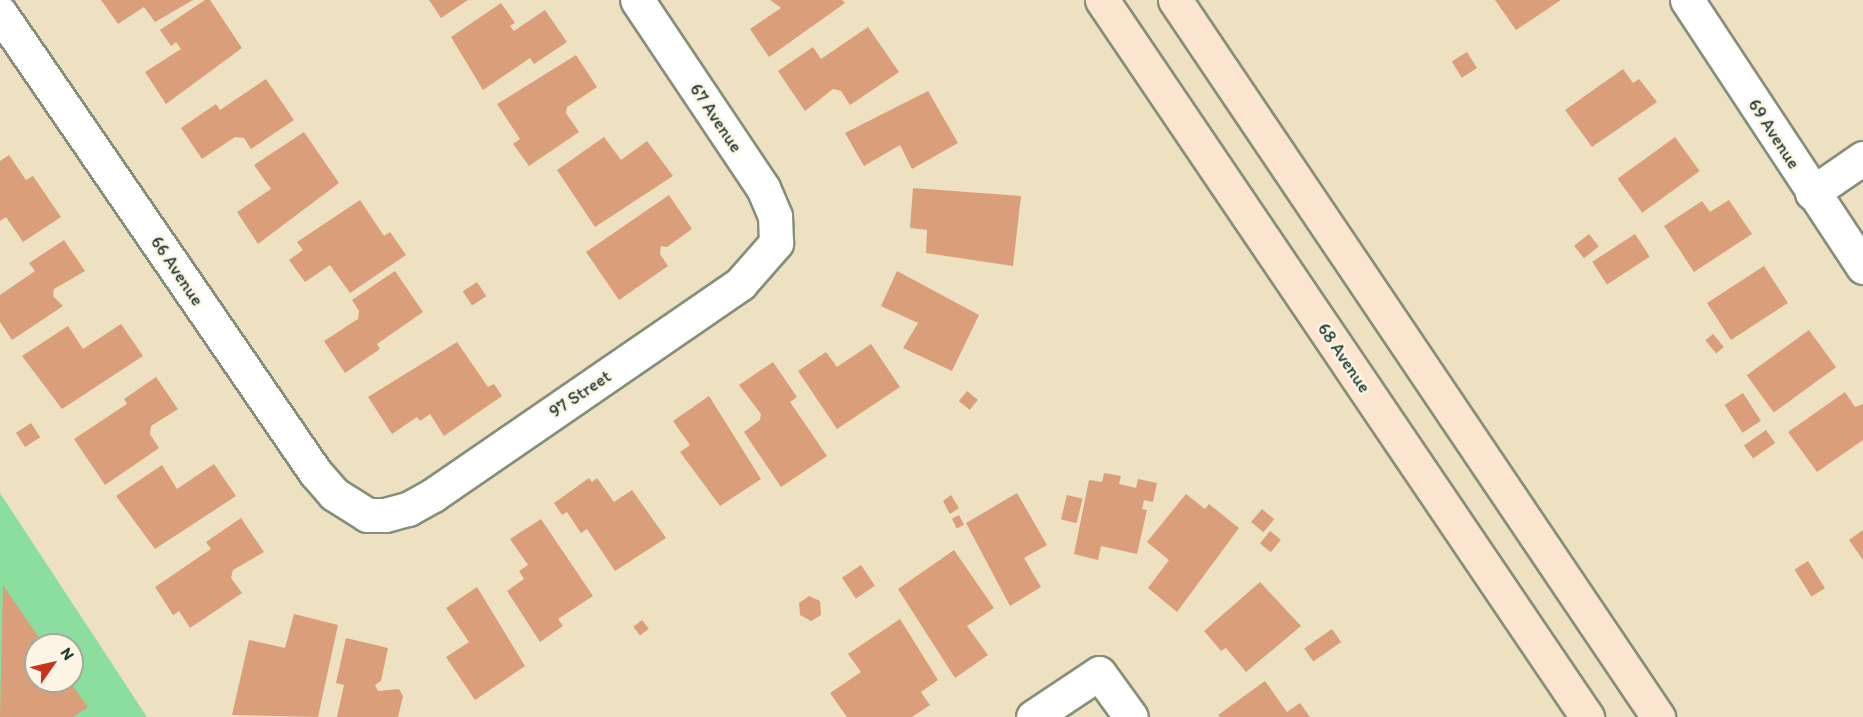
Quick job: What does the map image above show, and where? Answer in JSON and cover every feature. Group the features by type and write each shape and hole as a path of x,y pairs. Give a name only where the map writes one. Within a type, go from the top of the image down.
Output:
{"main road":[{"name":"68 Avenue","path":"1102,0 1587,717"},
{"path":"1175,0 1659,717"}],"street":[{"name":"67 Avenue","path":"637,0 763,188 775,216 776,243"},
{"name":"69 Avenue","path":"1687,0 1812,193 1863,267"},
{"name":"66 Avenue","path":"0,13 315,472 334,494 367,515"},
{"path":"1812,193 1863,158"},
{"name":"97 Street","path":"367,515 408,509 433,495 740,285 776,243"},
{"path":"1033,717 1099,673 1131,717"}],"green space":[{"path":"0,493 147,717 0,717"}],"building":[{"path":"101,0 193,0 155,22 144,7 118,24"},
{"path":"205,0 210,0 242,48 166,104 145,72 181,49 176,42 171,46 160,30"},
{"path":"429,0 468,0 441,18"},
{"path":"770,0 842,0 845,3 769,57 750,29 781,8"},
{"path":"1495,0 1561,0 1516,30"},
{"path":"501,3 515,23 510,26 514,31 545,10 567,42 534,64 530,58 483,90 451,37"},
{"path":"868,27 899,72 850,105 841,91 833,89 805,111 778,71 813,47 821,59"},
{"path":"1467,52 1477,68 1462,78 1452,62"},
{"path":"576,55 597,87 567,107 566,113 579,132 529,166 513,144 520,139 497,104"},
{"path":"1623,69 1633,83 1639,79 1657,102 1592,147 1565,110"},
{"path":"266,79 294,120 251,149 244,138 235,137 202,159 181,128 216,104 220,110"},
{"path":"928,91 958,143 912,169 900,145 864,166 845,133"},
{"path":"304,132 339,183 258,244 237,212 271,189 254,165"},
{"path":"604,137 621,160 647,141 673,176 595,227 557,170"},
{"path":"1675,137 1700,171 1642,213 1618,179"},
{"path":"9,155 26,180 33,176 61,217 23,242 6,217 0,221 0,161"},
{"path":"913,188 1021,196 1013,266 926,253 927,230 910,228"},
{"path":"669,195 692,229 667,247 661,246 660,254 668,266 619,300 586,252"},
{"path":"360,200 384,236 390,232 406,255 350,293 330,265 305,282 289,260 303,250 297,242"},
{"path":"1729,200 1752,234 1694,272 1664,226 1702,201 1710,212"},
{"path":"1589,234 1599,247 1584,258 1574,246"},
{"path":"1635,234 1650,257 1607,284 1592,262"},
{"path":"64,240 85,271 54,289 53,296 63,306 12,340 0,322 0,295 35,271 29,263"},
{"path":"1764,266 1788,303 1731,340 1707,303"},
{"path":"395,271 423,312 377,344 380,349 345,373 324,341 358,319 359,311 352,300"},
{"path":"897,271 979,315 952,371 903,348 918,323 881,306"},
{"path":"477,282 486,296 472,306 463,291"},
{"path":"121,324 143,356 62,409 22,356 68,326 83,349"},
{"path":"1809,330 1836,367 1774,412 1747,375"},
{"path":"1713,334 1724,347 1716,353 1705,340"},
{"path":"457,342 488,387 494,384 502,396 444,436 430,414 420,421 417,417 392,434 368,397"},
{"path":"871,344 900,387 837,429 798,371 826,352 837,367"},
{"path":"773,362 797,397 790,402 827,456 781,487 744,432 760,420 761,414 739,385"},
{"path":"156,377 178,409 151,426 150,434 159,448 105,485 74,439 127,404 124,399"},
{"path":"967,391 978,400 970,410 959,401"},
{"path":"1845,392 1855,407 1863,404 1863,440 1817,472 1788,432"},
{"path":"1743,393 1761,421 1743,433 1725,405"},
{"path":"709,396 761,479 720,506 680,452 690,445 673,421"},
{"path":"31,423 40,437 25,447 16,433"},
{"path":"1766,430 1775,443 1753,459 1744,445"},
{"path":"214,464 236,496 155,549 116,496 162,465 177,489"},
{"path":"1104,473 1121,476 1119,484 1136,488 1138,479 1157,483 1153,502 1144,500 1142,509 1147,510 1137,554 1101,546 1098,560 1074,554 1089,480 1102,482"},
{"path":"589,478 592,482 597,478 614,502 632,490 666,538 615,571 587,529 581,533 567,512 562,515 554,503"},
{"path":"1017,493 1047,545 1024,558 1041,587 1010,606 966,523"},
{"path":"1186,494 1205,509 1209,504 1239,528 1177,612 1148,588 1169,560 1147,542"},
{"path":"951,495 959,508 950,514 943,501"},
{"path":"1067,495 1083,499 1076,523 1061,519"},
{"path":"1262,509 1274,519 1263,532 1251,522"},
{"path":"959,515 964,525 957,528 952,519"},
{"path":"241,518 264,552 233,570 231,578 242,593 190,628 179,611 173,615 155,587 211,549 206,542"},
{"path":"541,519 593,596 558,619 563,626 540,642 507,591 524,579 519,571 528,565 510,539"},
{"path":"1863,530 1863,560 1849,540"},
{"path":"1270,531 1281,540 1271,552 1260,543"},
{"path":"954,550 994,608 967,626 988,655 955,678 898,589"},
{"path":"1808,561 1825,588 1811,597 1794,569"},
{"path":"861,565 875,586 856,599 842,578"},
{"path":"1260,582 1301,626 1246,672 1226,648 1221,651 1204,631"},
{"path":"3,585 36,633 24,633 24,693 78,693 88,707 73,717 0,717"},
{"path":"477,587 525,666 475,700 446,657 469,642 446,608"},
{"path":"809,596 820,601 821,615 811,621 800,615 799,603"},
{"path":"294,614 338,625 318,717 232,715 249,640 285,648"},
{"path":"900,619 938,680 921,692 930,705 912,717 847,717 830,693 861,672 848,654"},
{"path":"642,620 649,629 640,635 633,627"},
{"path":"1332,629 1341,642 1313,662 1304,649"},
{"path":"346,638 388,648 381,681 375,685 378,691 399,689 403,696 398,717 337,717 344,685 336,683"},
{"path":"1265,681 1287,712 1300,703 1310,717 1220,717 1218,715"}]}
